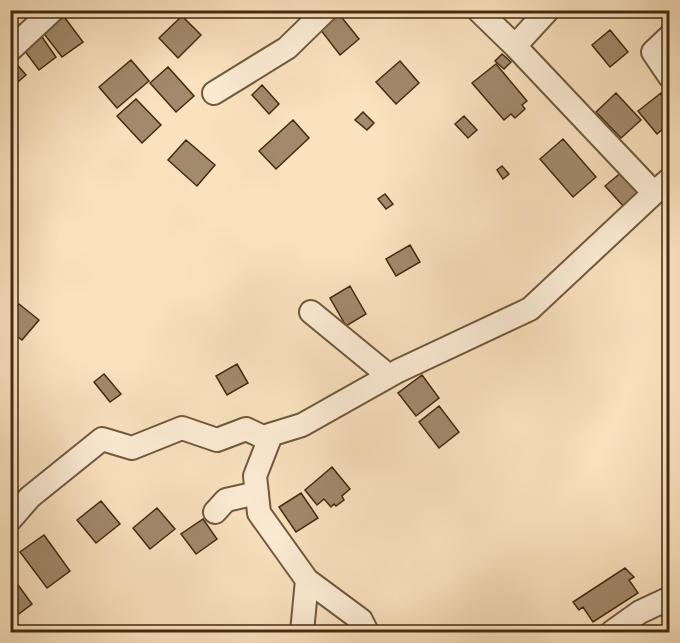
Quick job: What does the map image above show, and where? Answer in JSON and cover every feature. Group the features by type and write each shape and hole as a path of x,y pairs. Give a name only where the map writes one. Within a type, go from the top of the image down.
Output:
{"street":[{"path":"10,50 52,10"},
{"path":"213,93 287,48 327,10"},
{"path":"10,520 30,497 102,439 132,448 182,428 217,440 246,429 263,437 271,435 302,425 389,376 530,309 662,186 478,10"},
{"path":"515,46 548,10"},
{"path":"669,36 653,52 669,77"},
{"path":"311,312 389,376"},
{"path":"271,435 255,476 259,513 306,580 361,620 367,633"},
{"path":"215,512 226,500 257,493"},
{"path":"302,633 306,580"},
{"path":"612,633 640,612 669,598"}],"building":[{"path":"62,14 83,42 62,57 41,30"},
{"path":"339,14 359,39 340,55 320,29"},
{"path":"182,16 201,35 178,58 159,38"},
{"path":"610,30 628,52 610,67 592,45"},
{"path":"42,37 56,57 39,70 24,50"},
{"path":"502,54 511,62 504,69 495,61"},
{"path":"13,60 26,75 12,87 10,85 10,63"},
{"path":"131,60 149,81 117,108 99,87"},
{"path":"400,61 419,83 396,104 376,82"},
{"path":"496,64 527,101 522,105 525,109 515,118 511,114 504,120 472,83"},
{"path":"168,67 194,96 176,112 150,83"},
{"path":"262,85 279,104 269,114 252,95"},
{"path":"616,93 641,120 621,138 596,112"},
{"path":"661,93 667,101 670,99 670,123 657,134 638,111"},
{"path":"136,99 161,125 142,143 117,116"},
{"path":"363,112 374,123 367,130 355,120"},
{"path":"464,116 477,130 468,138 455,124"},
{"path":"293,120 309,138 276,169 259,151"},
{"path":"563,139 596,177 573,197 540,159"},
{"path":"186,140 215,165 197,186 168,160"},
{"path":"502,166 509,174 503,179 497,170"},
{"path":"623,171 646,190 625,208 605,186"},
{"path":"385,194 393,204 386,209 378,199"},
{"path":"410,245 420,262 396,276 386,259"},
{"path":"350,286 366,314 346,326 330,298"},
{"path":"19,304 39,320 22,340 10,331 10,313"},
{"path":"237,364 248,383 227,395 216,376"},
{"path":"104,374 121,394 110,402 94,382"},
{"path":"422,375 439,398 416,416 398,393"},
{"path":"439,406 459,432 439,448 419,422"},
{"path":"332,467 350,489 342,496 344,500 336,506 334,504 331,507 324,499 317,505 305,490"},
{"path":"301,493 318,518 296,532 279,507"},
{"path":"101,501 120,524 96,543 77,520"},
{"path":"157,508 175,529 150,549 133,528"},
{"path":"203,519 217,539 196,554 181,534"},
{"path":"44,535 70,571 47,588 20,552"},
{"path":"625,568 634,577 629,580 638,593 593,622 583,607 579,610 573,602"},
{"path":"10,574 32,604 12,619 10,617"}]}
